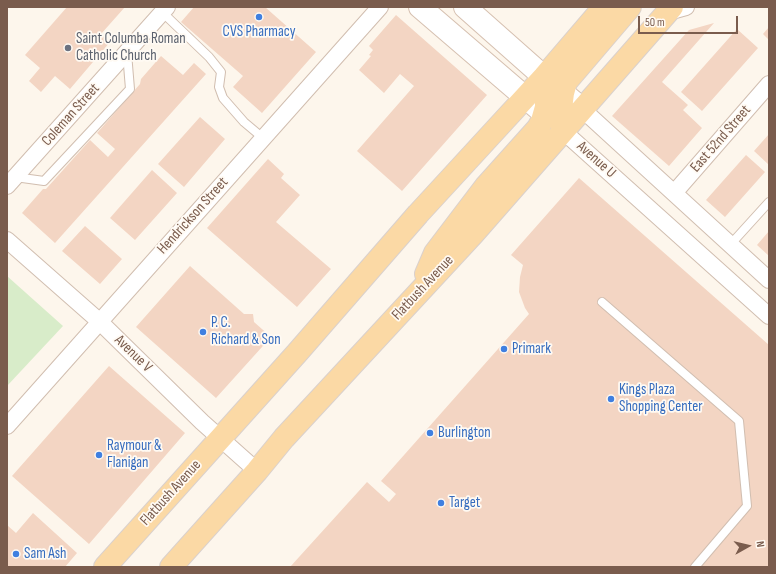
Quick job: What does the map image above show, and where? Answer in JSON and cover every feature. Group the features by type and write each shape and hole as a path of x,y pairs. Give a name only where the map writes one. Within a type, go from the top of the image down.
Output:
{"main road":[{"name":"Avenue U","path":"420,7 526,97 563,131"},
{"name":"Avenue U","path":"465,7 582,109"},
{"name":"Flatbush Avenue","path":"105,567 334,312 418,214 544,77 604,7"},
{"path":"563,131 560,117 566,82 630,7"},
{"name":"Flatbush Avenue","path":"171,567 257,471 284,438 478,228 582,109 675,9"},
{"path":"416,295 435,253 486,186 538,128 545,114 546,96 544,77"}],"street":[{"name":"Hendrickson Street","path":"7,426 380,7"},
{"name":"Coleman Street","path":"11,182 164,10"},
{"name":"East 52nd Street","path":"674,193 769,84"},
{"name":"Avenue U","path":"582,109 769,280"},
{"name":"Avenue U","path":"563,131 769,316"},
{"name":"Avenue V","path":"7,240 99,321 220,438 257,471"}],"lane":[{"path":"164,10 209,57 221,72 219,87 223,98 244,122 263,138"},
{"path":"11,182 44,181 130,89 127,52"},
{"path":"730,245 769,202"},
{"path":"602,302 739,421 747,506 695,567"}],"green space":[{"path":"7,276 63,326 7,386"}],"building":[{"name":"Saint Columba Roman Catholic Church","path":"67,7 125,7 101,34 110,42 70,89 55,76 41,92 29,81 40,68 25,55"},
{"path":"194,7 265,7 316,52 262,113 233,87 243,76 181,22"},
{"path":"396,15 487,95 402,191 357,151 414,86 400,74 384,93 359,70 371,56 369,55 373,50 369,46"},
{"path":"714,23 662,82 688,105 683,110 702,128 669,166 612,116 689,30"},
{"path":"769,27 769,40 763,34"},
{"path":"737,29 758,48 702,111 681,92"},
{"path":"161,56 183,75 194,63 206,74 55,243 22,213 43,189 46,189 90,140 108,157 115,149 97,133 140,84 141,79"},
{"path":"200,117 225,139 184,187 158,164"},
{"path":"769,134 769,165 754,151"},
{"path":"746,155 765,172 725,217 706,200"},
{"path":"268,159 284,174 281,178 300,195 276,222 331,269 297,307 207,228"},
{"path":"152,170 177,193 135,240 110,218"},
{"name":"Kings Plaza Shopping Center","path":"579,178 769,345 769,567 290,567 367,482 389,502 396,494 381,481 529,314 519,292 520,277 523,265 511,255"},
{"path":"85,226 122,259 100,284 62,251"},
{"path":"769,231 769,256 757,245"},
{"name":"P. C. Richard & Son","path":"190,266 244,314 253,314 254,322 271,337 216,398 136,327"},
{"name":"Raymour & Flanigan","path":"109,366 185,433 89,544 12,476"},
{"path":"33,513 77,553 65,567 7,567 7,525 16,533"}],"place":[{"name":"CVS Pharmacy","path":"259,17"},
{"name":"Saint Columba Roman Catholic Church","path":"68,48"},
{"name":"P. C. Richard & Son","path":"203,332"},
{"name":"Primark","path":"504,349"},
{"name":"Kings Plaza Shopping Center","path":"611,399"},
{"name":"Burlington","path":"430,433"},
{"name":"Raymour & Flanigan","path":"99,455"},
{"name":"Target","path":"441,503"},
{"name":"Sam Ash","path":"16,554"}]}
